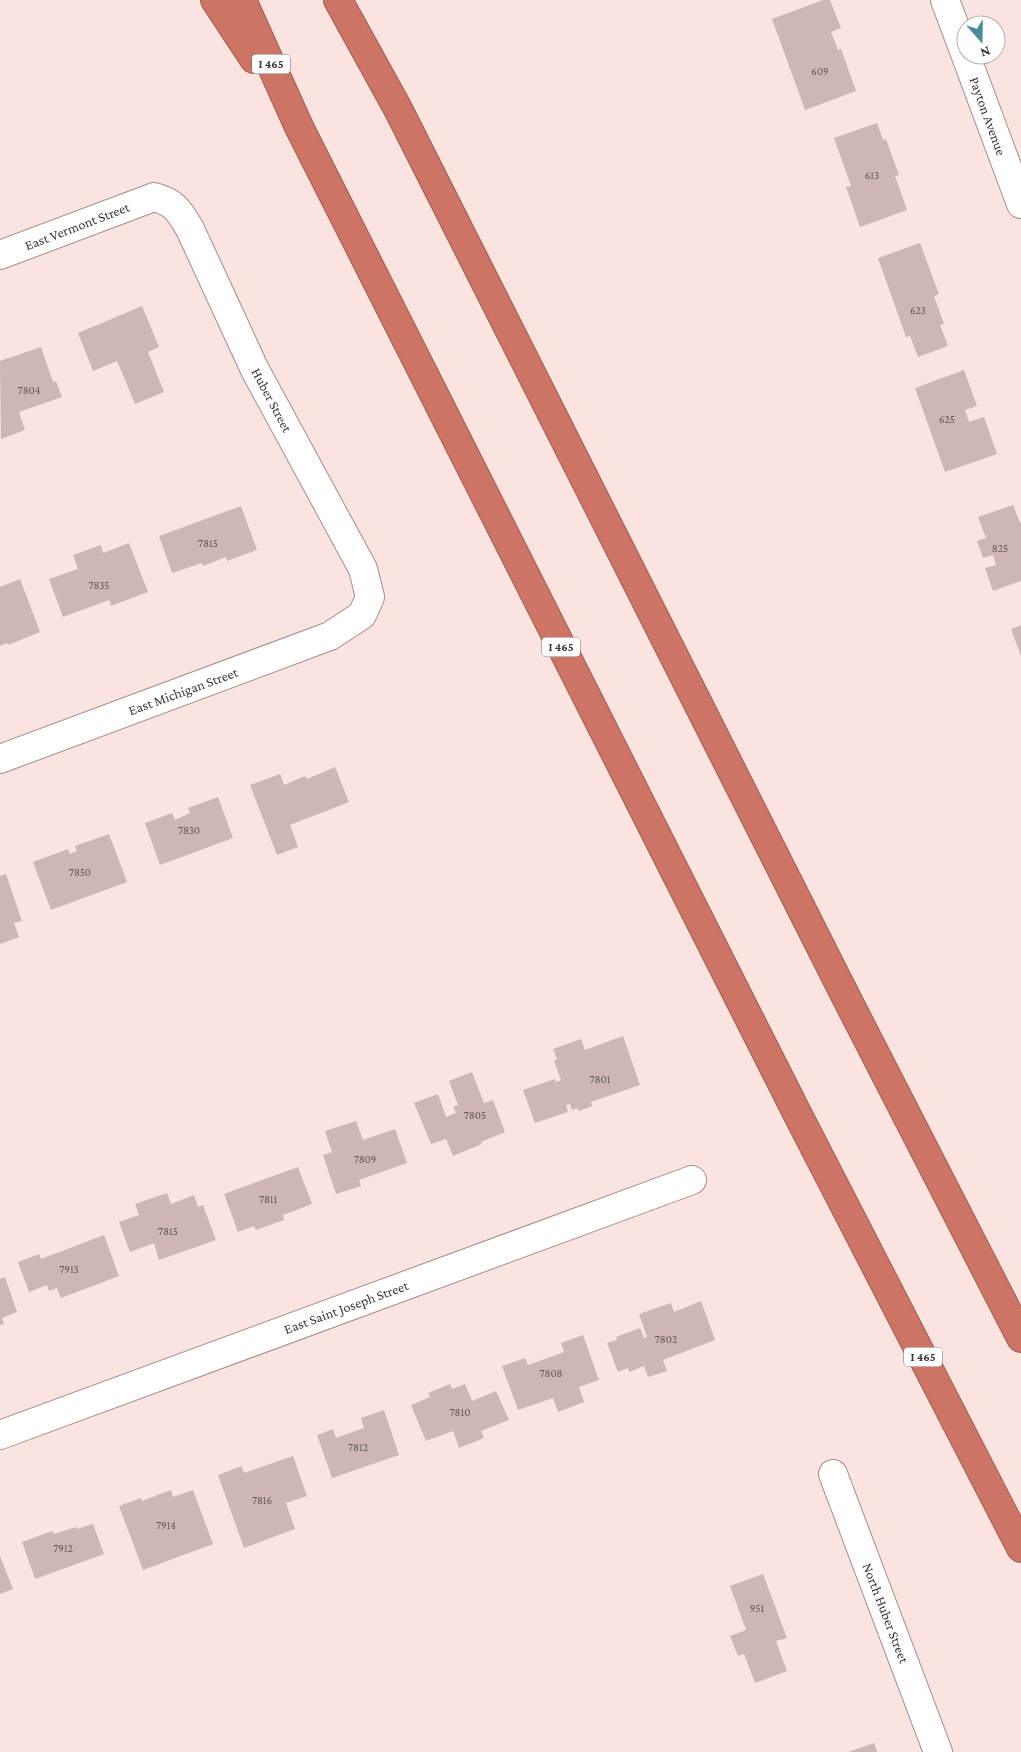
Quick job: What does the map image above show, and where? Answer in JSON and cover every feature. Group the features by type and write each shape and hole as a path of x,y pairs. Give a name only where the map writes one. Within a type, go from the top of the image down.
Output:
{"highway":[{"path":"215,0 299,127"},
{"name":"I 465","path":"242,0 299,127 808,1135 1021,1548"},
{"path":"338,0 398,109 1021,1338"},
{"path":"353,0 398,109"}],"street":[{"name":"Payton Avenue","path":"945,0 1021,204"},
{"name":"East Vermont Street","path":"0,255 154,197"},
{"name":"Huber Street","path":"154,197 167,200 177,208 190,229 255,370 363,569 370,597 362,615"},
{"name":"East Michigan Street","path":"0,759 330,636 362,615"},
{"name":"East Saint Joseph Street","path":"0,1435 692,1180"},
{"name":"North Huber Street","path":"833,1474 938,1752"}],"building":[{"path":"823,0 830,0 841,28 831,32 838,50 841,49 856,91 805,110 772,19"},
{"path":"877,123 883,140 886,139 899,175 895,176 907,210 860,227 846,187 851,186 834,138"},
{"path":"920,243 939,294 934,296 944,324 940,325 948,346 918,357 910,336 906,337 878,258"},
{"path":"142,306 159,347 148,352 164,392 135,404 117,361 93,371 78,333"},
{"path":"41,347 53,382 56,381 62,397 19,412 25,430 1,439 0,361"},
{"path":"964,370 977,406 965,410 969,422 984,417 997,454 945,472 915,388"},
{"path":"1013,505 1021,522 1021,581 993,591 985,568 996,565 993,555 983,558 977,541 986,538 978,517"},
{"path":"241,506 257,550 227,561 226,557 203,566 202,563 172,573 159,536"},
{"path":"129,543 148,592 111,606 109,600 63,617 49,579 78,569 73,555 101,545 103,553"},
{"path":"20,579 40,632 8,645 7,643 0,646 0,587"},
{"path":"1021,625 1021,656 1011,629"},
{"path":"335,767 349,802 290,825 298,847 277,855 250,785 280,774 284,785 305,776 307,779"},
{"path":"218,797 233,838 160,865 145,823 172,813 175,820 190,813 188,808"},
{"path":"109,834 127,882 51,910 33,862 68,849 70,854 77,851 75,846"},
{"path":"6,874 22,921 14,923 19,937 0,944 0,876"},
{"path":"623,1036 640,1085 591,1102 592,1106 579,1111 577,1108 572,1110 570,1104 566,1105 568,1112 535,1123 523,1090 555,1079 556,1082 561,1080 554,1061 557,1059 553,1049 581,1039 585,1050"},
{"path":"472,1072 484,1103 493,1100 505,1132 453,1156 446,1139 431,1144 414,1103 438,1094 446,1117 456,1113 453,1107 458,1105 449,1081"},
{"path":"356,1121 363,1140 395,1129 407,1163 359,1180 361,1186 336,1194 323,1155 332,1152 325,1131"},
{"path":"298,1167 312,1204 283,1215 284,1220 256,1230 254,1226 238,1232 224,1194"},
{"path":"167,1193 171,1204 194,1195 198,1207 203,1205 216,1240 159,1260 154,1243 130,1252 119,1222 139,1215 135,1204"},
{"path":"104,1235 119,1276 61,1298 57,1288 49,1291 47,1285 29,1292 18,1262 39,1254 41,1259"},
{"path":"5,1277 17,1312 2,1318 4,1324 0,1325 0,1279"},
{"path":"701,1301 715,1340 663,1360 667,1371 648,1377 644,1366 629,1372 628,1368 618,1372 607,1343 617,1340 616,1337 640,1328 644,1338 647,1337 639,1314 671,1303 674,1312"},
{"path":"583,1335 599,1380 579,1387 584,1402 558,1412 553,1398 518,1410 502,1366 525,1358 528,1365 564,1352 561,1343"},
{"path":"450,1384 452,1389 465,1384 472,1401 496,1391 509,1420 481,1431 484,1438 459,1448 453,1431 426,1441 411,1405 430,1397 428,1393"},
{"path":"384,1410 399,1455 332,1478 317,1435 333,1429 336,1438 364,1428 361,1418"},
{"path":"293,1456 307,1496 286,1503 295,1529 244,1548 218,1475 242,1466 244,1473"},
{"path":"171,1490 173,1497 193,1490 213,1544 143,1570 119,1506 141,1498 142,1501"},
{"path":"93,1524 104,1554 35,1579 22,1542 52,1531 54,1534"},
{"path":"0,1556 13,1589 0,1594"},
{"path":"763,1574 787,1638 776,1641 787,1671 755,1683 744,1654 738,1656 730,1636 746,1630 730,1586"},
{"path":"874,1743 877,1752 848,1752"}]}
